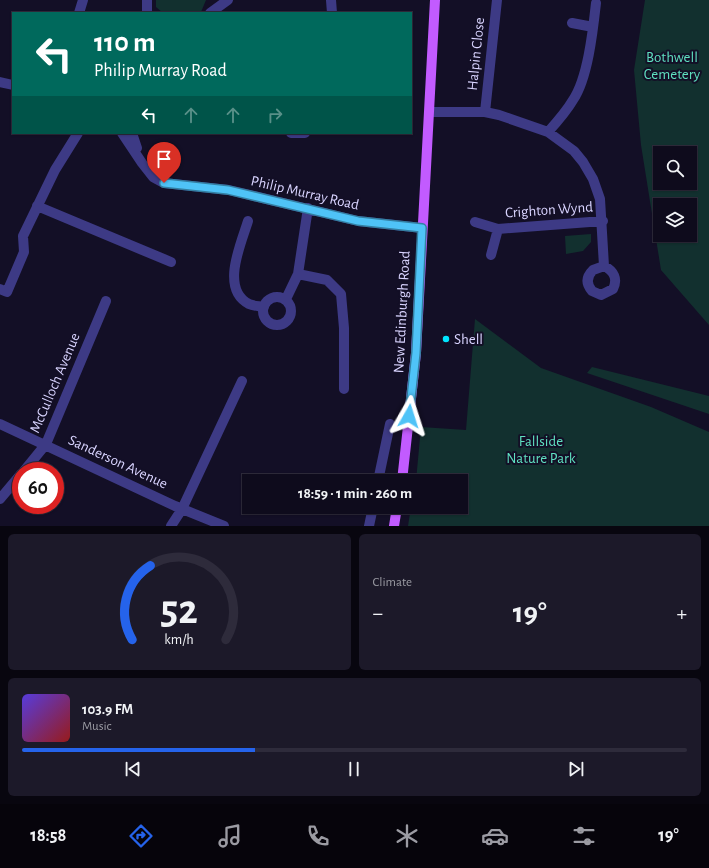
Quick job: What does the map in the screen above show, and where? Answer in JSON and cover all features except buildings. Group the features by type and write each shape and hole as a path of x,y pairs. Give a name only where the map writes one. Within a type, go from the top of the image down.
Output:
{"main road":[{"name":"New Edinburgh Road","path":"403,474 416,353 435,0"},
{"path":"394,526 396,514"}],"street":[{"path":"79,12 83,0"},
{"path":"147,0 147,12"},
{"path":"211,12 228,0"},
{"path":"331,0 332,12"},
{"name":"Halpin Close","path":"485,112 497,0"},
{"path":"548,132 574,100 580,85 593,27 596,3"},
{"path":"572,23 593,27"},
{"path":"0,82 12,85"},
{"path":"430,112 485,112 499,115 548,132 574,151 583,162 593,179 600,199 603,221 604,266"},
{"path":"0,289 7,292 24,252 23,236 55,170 77,134"},
{"name":"Philip Murray Road","path":"123,134 153,177 164,183 228,190 358,221 422,228"},
{"name":"Philip Murray Road","path":"132,134 142,163"},
{"path":"37,206 172,262"},
{"path":"286,299 298,274 308,208"},
{"path":"248,221 234,273 234,286 240,298 249,304 264,308"},
{"name":"Crighton Wynd","path":"475,222 498,229 603,221"},
{"name":"Crighton Wynd","path":"491,255 498,229"},
{"path":"298,274 327,280 341,294 344,328 344,389"},
{"path":"277,297 286,299 292,311 288,320 280,325 271,323 265,316 264,308 268,300 277,297"},
{"name":"McCulloch Avenue","path":"31,462 46,444 106,301"},
{"path":"172,526 182,509 242,381"},
{"name":"Sanderson Avenue","path":"0,424 46,444 182,509 224,526"},
{"path":"379,474 390,424"},
{"path":"0,499 12,485"},
{"path":"369,526 372,514"}],"green space":[{"path":"156,0 206,0 201,12 162,12 156,7"},
{"name":"Bothwell Cemetery","path":"645,0 709,0 709,325 661,270 657,242 697,242 697,198 653,198 653,220 641,145 634,70"},
{"path":"591,234 591,242 583,251 566,254 565,236"},
{"name":"Fallside Nature Park","path":"475,319 541,368 651,407 709,432 709,526 408,526 410,514 468,514 468,474 417,474 421,427 466,430"},
{"path":"592,367 709,396 709,414 587,373"}],"place":[{"name":"Shell","path":"446,339"}],"route":[{"path":"164,183 228,190 358,221 422,228 416,353 409,416"}]}
